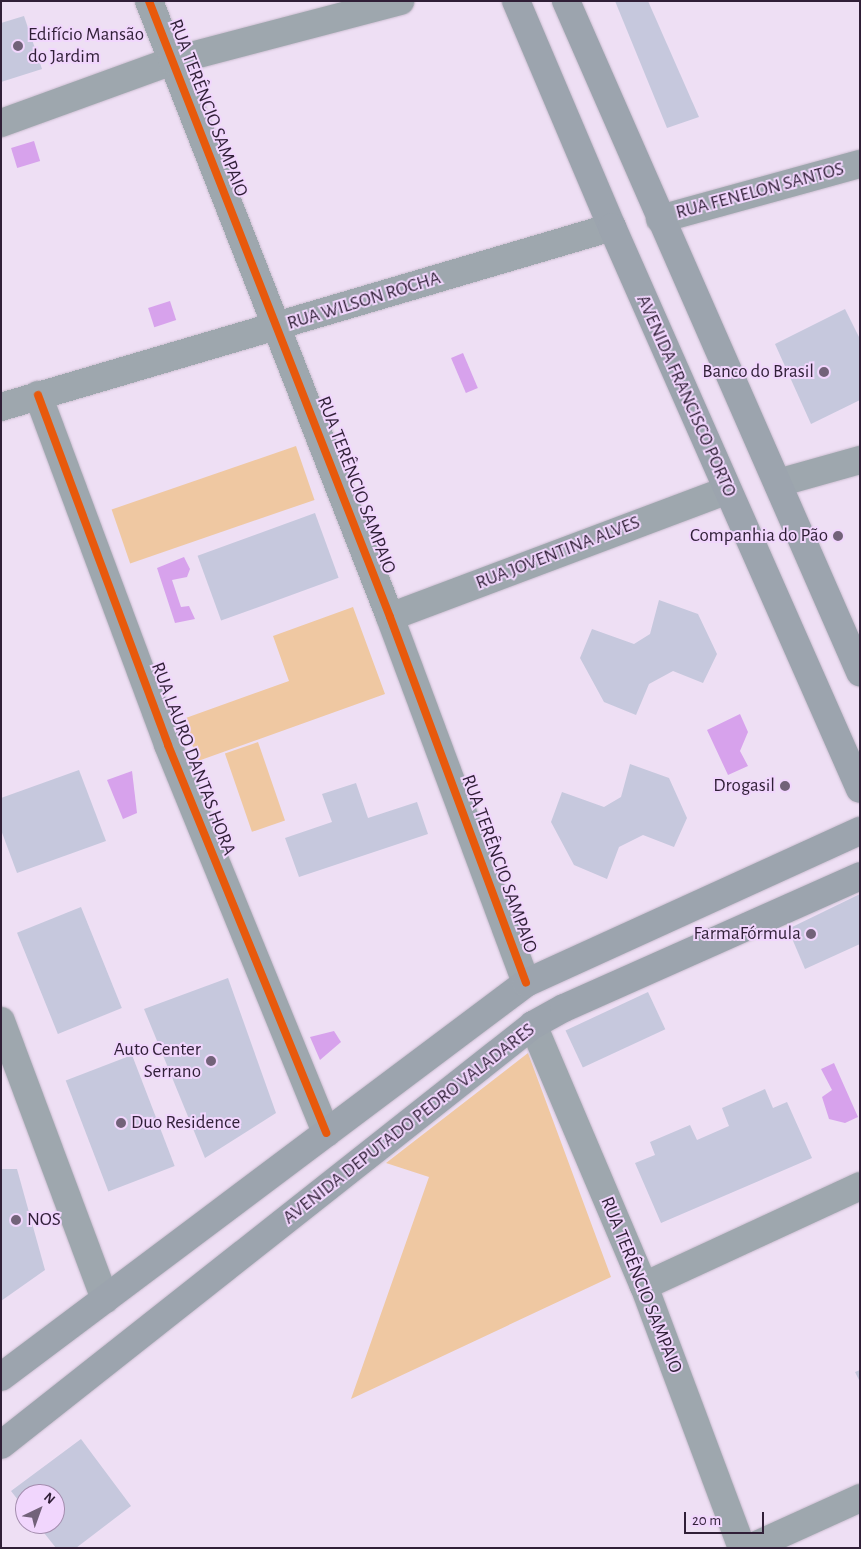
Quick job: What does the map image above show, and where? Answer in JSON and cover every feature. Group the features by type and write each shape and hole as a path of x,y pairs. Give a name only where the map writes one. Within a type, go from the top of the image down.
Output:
{"main road":[{"name":"AVENIDA FRANCISCO PORTO","path":"516,1 612,227 860,789"},
{"path":"566,1 860,672"},
{"path":"1,1377 526,983 860,831"},
{"name":"AVENIDA DEPUTADO PEDRO VALADARES","path":"1,1444 533,1025 564,1008 860,876"}],"street":[{"name":"RUA TERÊNCIO SAMPAIO","path":"149,1 390,617 526,983"},
{"path":"1,123 172,61 400,1"},
{"name":"RUA FENELON SANTOS","path":"660,219 860,164"},
{"name":"RUA WILSON ROCHA","path":"1,407 612,227"},
{"name":"RUA LAURO DANTAS HORA","path":"38,395 168,745 326,1133"},
{"path":"778,482 860,460"},
{"name":"RUA JOVENTINA ALVES","path":"390,617 727,490"},
{"path":"1,1021 105,1299"},
{"name":"RUA TERÊNCIO SAMPAIO","path":"533,1025 644,1286 742,1548"},
{"path":"644,1286 860,1186"},
{"path":"750,1548 860,1498"}],"shaded area":[{"path":"34,141 40,161 17,168 11,148"},
{"path":"170,301 176,320 154,327 148,308"},
{"path":"463,353 478,388 466,393 451,358"},
{"path":"296,446 315,500 130,563 112,509"},
{"path":"184,557 190,569 187,577 172,580 181,607 189,606 195,619 175,623 157,568"},
{"path":"353,607 385,694 198,761 183,719 289,681 273,636"},
{"path":"740,714 748,732 740,751 748,766 728,775 707,730"},
{"path":"258,742 285,820 252,832 225,753"},
{"path":"132,771 137,813 123,819 107,780"},
{"path":"334,1031 341,1042 320,1060 310,1037"},
{"path":"528,1053 611,1277 351,1399 429,1177 386,1163"},
{"path":"834,1063 858,1117 845,1123 829,1119 822,1097 832,1090 821,1069"}],"building":[{"path":"615,1 648,1 699,117 667,128"},
{"name":"Edifício Mansão do Jardim","path":"24,16 42,69 1,82 1,23"},
{"name":"Banco do Brasil","path":"845,309 860,339 860,400 811,424 775,344"},
{"path":"315,513 339,578 221,621 198,556"},
{"path":"659,600 698,614 717,654 703,683 673,671 649,684 636,715 604,702 580,658 592,629 634,644 650,634"},
{"path":"630,764 669,778 687,818 674,847 643,835 619,847 607,879 574,865 551,822 562,792 604,807 621,797"},
{"path":"79,770 106,841 17,873 1,830 1,798"},
{"path":"356,783 368,818 417,802 428,834 299,877 285,838 332,822 322,794"},
{"path":"860,894 860,944 805,969 788,929"},
{"path":"81,907 122,1008 58,1034 17,933"},
{"name":"Auto Center Serrano","path":"228,978 276,1113 205,1158 144,1009"},
{"path":"648,992 665,1029 583,1068 566,1030"},
{"name":"Duo Residence","path":"132,1055 175,1166 108,1192 66,1080"},
{"path":"765,1089 773,1108 787,1102 812,1158 661,1223 635,1163 655,1155 650,1142 690,1125 697,1140 729,1126 722,1108"},
{"name":"NOS","path":"1,1169 17,1169 45,1270 1,1301"},
{"path":"860,1370 860,1382 855,1372"},
{"path":"81,1439 131,1506 76,1548 56,1548 45,1534 65,1534 65,1484 20,1484"},
{"path":"15,1488 15,1496 11,1491"}],"cycle path":[{"path":"149,1 390,617 526,983"},
{"path":"38,395 168,745 326,1133"}],"place":[{"name":"Edifício Mansão do Jardim","path":"18,46"},
{"name":"Banco do Brasil","path":"824,372"},
{"name":"Companhia do Pão","path":"838,536"},
{"name":"Drogasil","path":"785,786"},
{"name":"FarmaFórmula","path":"811,934"},
{"name":"Auto Center Serrano","path":"211,1061"},
{"name":"Duo Residence","path":"121,1123"},
{"name":"NOS","path":"16,1220"}]}
